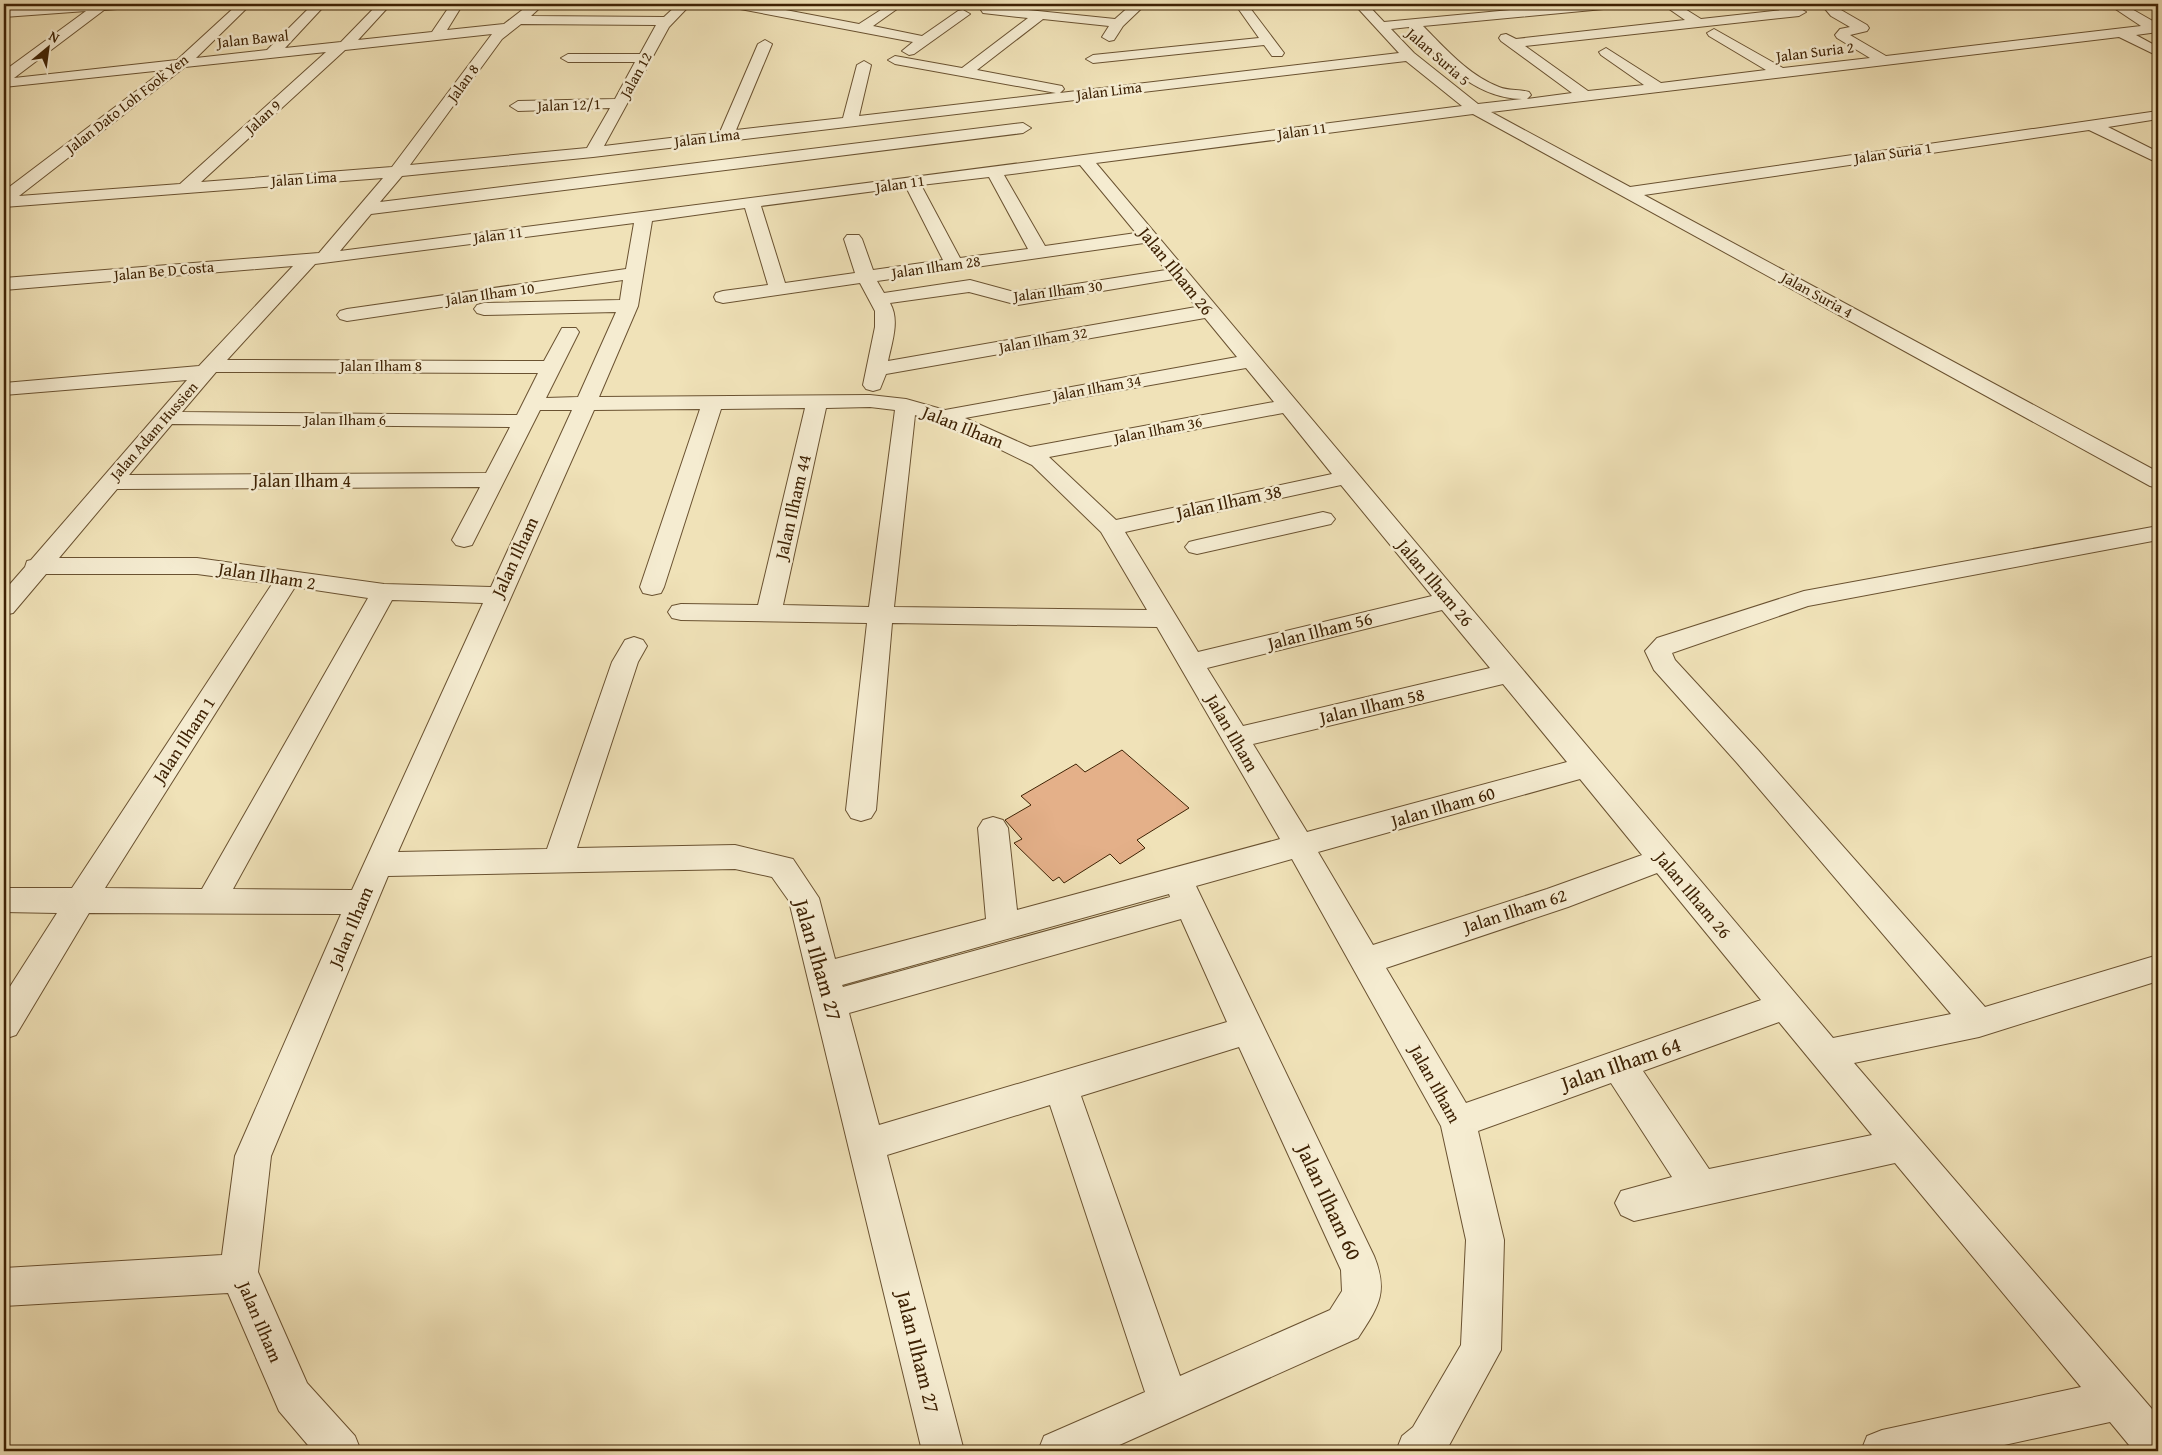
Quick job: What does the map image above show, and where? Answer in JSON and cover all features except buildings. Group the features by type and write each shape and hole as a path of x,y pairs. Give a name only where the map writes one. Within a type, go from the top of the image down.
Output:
{"street":[{"path":"8,12 28,7 130,4"},
{"name":"Jalan Dato Loh Fook Yen","path":"7,195 183,62 245,4"},
{"path":"271,54 320,4"},
{"path":"385,4 399,4"},
{"name":"Jalan 9","path":"185,188 343,46 385,4"},
{"path":"437,35 457,4"},
{"name":"Jalan 8","path":"367,209 398,171 497,36 538,4"},
{"name":"Jalan 12","path":"593,152 644,58 667,21 685,4"},
{"path":"735,4 924,40"},
{"path":"861,28 898,4"},
{"path":"1140,4 1118,22 1090,63 1268,41"},
{"path":"1241,4 1288,70"},
{"name":"Jalan Suria 5","path":"1360,4 1409,56 1476,110"},
{"path":"1380,26 1583,5 1614,4"},
{"path":"1668,4 1699,22"},
{"path":"1827,4 1836,13 1862,28 1845,32 1842,35 1883,60"},
{"path":"2114,4 2157,28"},
{"path":"4,78 101,6"},
{"path":"4,26 28,7"},
{"path":"799,16 813,8"},
{"path":"1432,9 1443,20"},
{"path":"988,10 1118,22"},
{"path":"1513,43 1799,12"},
{"path":"963,14 895,60 1072,90"},
{"path":"964,73 1040,15"},
{"path":"1477,16 1585,96"},
{"name":"Jalan Bawal","path":"4,83 343,46 511,24 667,21"},
{"path":"1412,23 1448,58 1494,92 1509,96 1553,94 1563,98"},
{"name":"Jalan Suria 2","path":"1476,110 1563,98 2157,28"},
{"path":"1714,33 1781,73"},
{"path":"2122,33 2158,52"},
{"path":"726,136 765,44"},
{"path":"1606,52 1657,87"},
{"name":"Jalan Lima","path":"7,195 185,188 398,171 593,152 850,122 1072,90 1288,70 1409,56"},
{"path":"568,58 644,58"},
{"path":"850,122 864,65"},
{"name":"Jalan 12/1","path":"518,106 620,103"},
{"name":"Jalan 11","path":"317,258 1476,110"},
{"name":"Jalan Suria 4","path":"1476,110 2153,474"},
{"name":"Jalan Suria 1","path":"1628,192 2158,115"},
{"path":"2090,124 2158,158"},
{"path":"367,209 1022,128"},
{"name":"Jalan Ilham 26","path":"1084,159 1785,1006 2158,1448"},
{"path":"994,171 1039,252"},
{"path":"911,182 954,264"},
{"path":"752,203 778,289"},
{"name":"Jalan Adam Hussien","path":"4,607 36,566 208,369 367,209"},
{"name":"Jalan Ilham","path":"340,1451 293,1397 239,1272 253,1156 378,864 628,306 644,216"},
{"name":"Jalan Ilham 28","path":"723,297 1148,237"},
{"path":"853,240 866,277 884,311 885,327 870,401"},
{"name":"Jalan Be D Costa","path":"4,284 317,258"},
{"name":"Jalan Ilham 10","path":"347,315 633,273"},
{"name":"Jalan Ilham 30","path":"879,299 970,286 1008,298 1018,299 1179,273"},
{"path":"384,310 628,306"},
{"name":"Jalan Ilham 32","path":"877,369 1209,310"},
{"path":"464,540 570,332"},
{"name":"Jalan Ilham 34","path":"944,417 973,410 1251,361"},
{"name":"Jalan Ilham 8","path":"4,389 208,369 552,367"},
{"name":"Jalan Ilham 44","path":"768,614 817,401"},
{"name":"Jalan Ilham","path":"586,403 870,401 906,405 944,417 1040,460 1111,528 1300,847 1458,1122 1485,1240 1481,1350 1427,1448"},
{"path":"652,587 713,402"},
{"name":"Jalan Ilham 6","path":"165,418 529,412 586,403"},
{"path":"860,810 880,615 906,405"},
{"name":"Jalan Ilham 36","path":"1028,454 1288,406"},
{"path":"2153,474 2158,496"},
{"name":"Jalan Ilham 38","path":"1111,528 1347,477"},
{"name":"Jalan Ilham 4","path":"110,482 494,480"},
{"path":"1240,500 1259,532"},
{"path":"1197,547 1323,519"},
{"path":"1979,1022 1748,757 1663,664 1658,651 1666,644 1804,599 2158,533"},
{"name":"Jalan Ilham 2","path":"36,566 197,566 232,569 287,580 384,592 498,595"},
{"name":"Jalan Ilham 1","path":"4,1026 81,900 287,580"},
{"path":"210,902 384,592"},
{"name":"Jalan Ilham 56","path":"1191,663 1449,600"},
{"path":"681,612 1166,619"},
{"path":"558,860 624,662 634,646"},
{"name":"Jalan Ilham 58","path":"1235,738 1509,673"},
{"name":"Jalan Ilham 60","path":"1059,1451 1344,1324 1362,1296 1360,1269 1184,892 1300,847 1587,768"},
{"path":"993,828 1003,928"},
{"name":"Jalan Ilham 27","path":"378,864 735,857 782,867 804,898 943,1451"},
{"name":"Jalan Ilham 62","path":"1366,961 1557,898 1663,858"},
{"path":"828,990 1003,928 1184,892"},
{"path":"828,990 1184,892"},
{"path":"4,900 362,902"},
{"path":"1826,1054 1979,1022 2158,968"},
{"name":"Jalan Ilham 64","path":"1458,1122 1785,1006"},
{"path":"866,1145 1248,1030"},
{"path":"1619,1065 1701,1188"},
{"path":"1061,1087 1169,1402"},
{"path":"1634,1203 1902,1145"},
{"path":"11,1294 239,1272"},
{"path":"1882,1451 2118,1400"}]}
